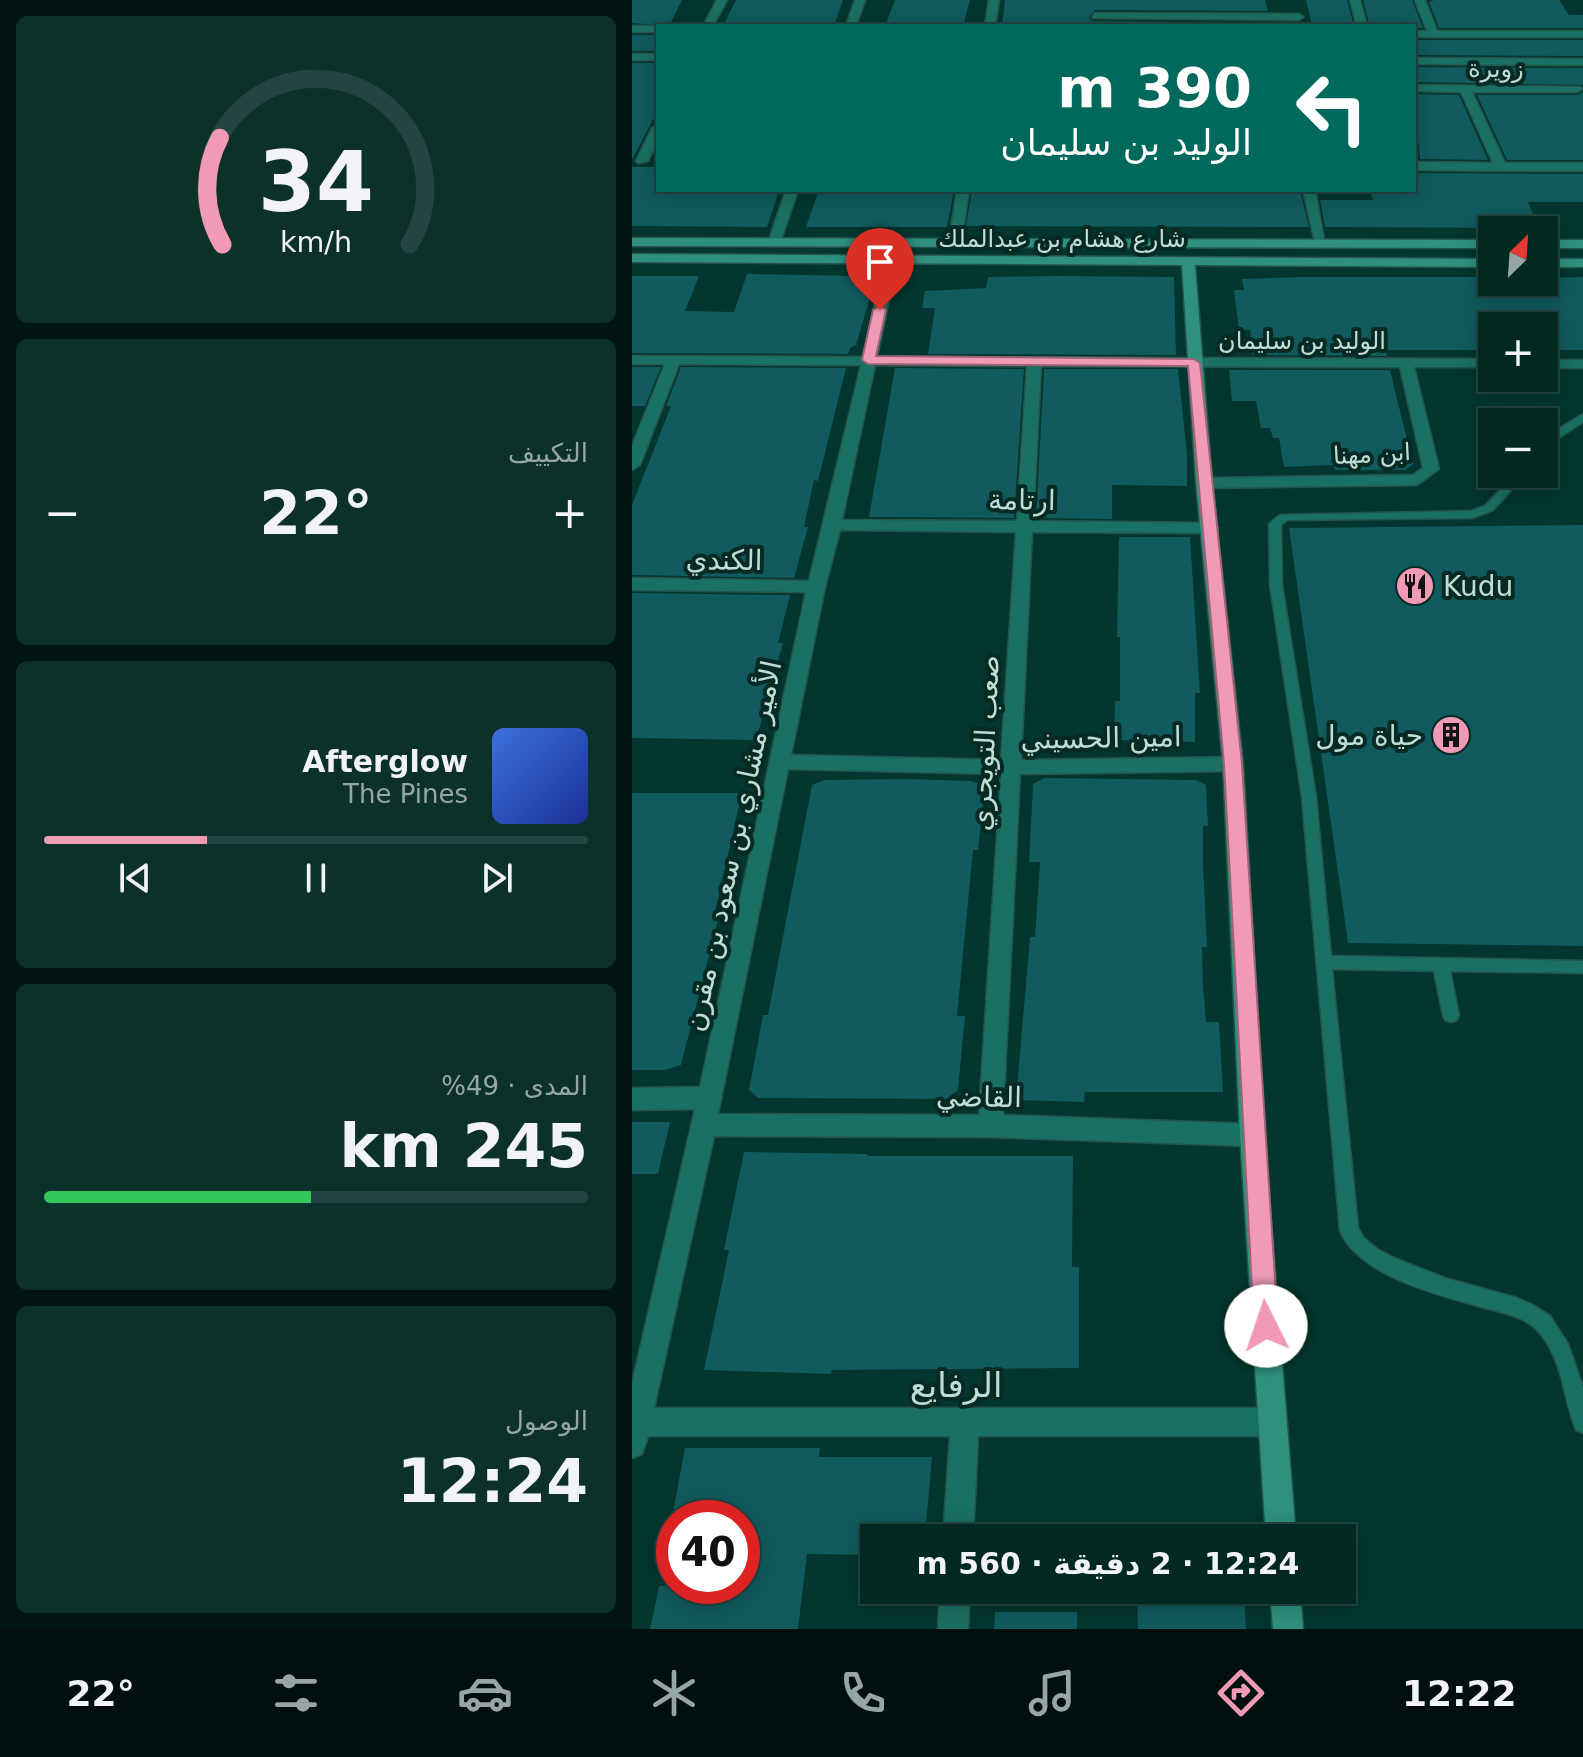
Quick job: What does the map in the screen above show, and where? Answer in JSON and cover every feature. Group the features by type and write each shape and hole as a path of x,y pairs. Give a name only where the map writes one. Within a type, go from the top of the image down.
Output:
{"street":[{"path":"709,24 722,0"},
{"path":"852,24 860,0"},
{"path":"990,24 994,0"},
{"path":"1096,0 1095,21 1197,13 1276,21 1299,17"},
{"path":"1355,0 1361,24"},
{"path":"1420,0 1433,34"},
{"path":"632,29 656,29"},
{"path":"1416,34 1583,34"},
{"path":"632,57 656,57"},
{"path":"1416,61 1583,62"},
{"path":"1564,62 1580,95"},
{"name":"زويرة","path":"1416,88 1580,95"},
{"path":"1465,88 1500,166"},
{"path":"637,161 656,131"},
{"path":"1416,166 1583,167"},
{"path":"774,243 791,192"},
{"path":"955,242 963,192"},
{"path":"1309,192 1321,242"},
{"name":"شارع هشام بن عبدالملك","path":"632,242 1478,244"},
{"path":"1558,244 1583,244"},
{"name":"شارع هشام بن عبدالملك","path":"632,258 1478,263"},
{"name":"الأمير مشاري بن سعود بن مقرن","path":"635,1433 704,1125 816,587 833,525 891,260"},
{"path":"1188,262 1204,483 1233,764 1252,1135 1280,1524"},
{"path":"1558,263 1583,263"},
{"name":"الوليد بن سليمان","path":"632,360 1478,363"},
{"path":"632,465 674,360"},
{"name":"صعب التويجري","path":"990,1126 1034,363"},
{"name":"ابن مهنا","path":"1204,483 1417,480 1431,469 1406,363"},
{"path":"1558,364 1583,364"},
{"name":"ارتامة","path":"833,525 1210,528"},
{"name":"الكندي","path":"632,584 816,587"},
{"name":"امين الحسيني","path":"778,762 1012,767 1233,764"},
{"path":"632,1099 709,1098"},
{"name":"القاضي","path":"704,1125 990,1126 1252,1135"},
{"path":"959,1524 965,1421"},
{"name":"الرفايع","path":"635,1433 965,1421 1273,1422"},
{"path":"953,1629 954,1604"},
{"path":"1286,1604 1288,1629"}],"lane":[{"path":"1558,434 1583,417"},
{"path":"1508,488 1489,508 1472,514 1284,517 1275,524 1276,585 1309,797 1349,1231 1355,1243 1373,1257 1406,1271 1522,1308 1549,1330 1573,1383 1583,1423"},
{"path":"1324,962 1583,967"},
{"path":"1441,966 1451,1015"}],"building":[{"path":"632,0 682,0 670,24 632,23"},
{"path":"736,0 843,0 835,24 724,24"},
{"path":"895,0 970,0 964,24 886,24"},
{"path":"1005,0 1265,0 1268,11 1095,10 1089,18 1092,21 1270,24 1002,24"},
{"path":"1306,0 1347,0 1353,24 1312,24"},
{"path":"1363,0 1412,0 1423,28 1416,28 1416,24 1369,24"},
{"path":"1559,0 1569,15 1583,15 1583,28 1439,28 1429,2"},
{"path":"632,35 656,35 656,51 632,51"},
{"path":"1416,40 1583,40 1583,56 1416,55"},
{"path":"632,63 656,63 656,114 632,160"},
{"path":"1416,67 1583,68 1583,85 1416,82"},
{"path":"1583,92 1583,160 1507,160 1477,95 1577,95"},
{"path":"1416,94 1459,95 1488,160 1420,159"},
{"path":"632,167 656,167 656,192 779,192 767,227 632,226"},
{"path":"1416,173 1583,174 1583,202 1528,202 1534,216 1478,216 1478,228 1325,227 1320,200 1373,200 1371,192 1416,192"},
{"path":"818,192 954,192 947,227 806,227"},
{"path":"972,192 1300,192 1309,227 966,226"},
{"path":"747,274 860,276 874,284 856,345 850,348 848,354 632,353 632,276 699,276 685,311 734,312"},
{"path":"988,277 1174,277 1176,355 928,354 935,308 922,308 925,291 986,288"},
{"path":"1478,277 1478,296 1558,296 1558,278 1583,277 1583,350 1558,350 1558,312 1478,312 1478,350 1385,350 1387,356 1253,355 1250,330 1239,330 1234,290 1244,290 1242,279"},
{"path":"632,367 661,367 645,406 632,406"},
{"path":"681,367 846,368 818,481 814,480 804,527 808,527 794,578 632,575 632,505 671,406 666,406"},
{"path":"895,368 1024,369 1014,518 869,517"},
{"path":"1044,369 1178,369 1187,454 1187,486 1112,485 1112,519 1036,518"},
{"path":"1229,370 1390,370 1413,464 1405,470 1335,470 1334,465 1284,467 1279,438 1273,438 1270,428 1261,428 1256,401 1232,401"},
{"name":"حياة مول","path":"1583,525 1583,946 1348,943 1289,528"},
{"path":"1119,537 1190,537 1200,693 1195,693 1195,742 1114,740 1115,701 1120,701 1120,637 1117,637"},
{"path":"632,593 790,595 778,643 783,643 756,740 632,738"},
{"path":"1044,778 1196,780 1206,785 1208,826 1203,826 1203,863 1207,947 1202,947 1203,985 1206,1022 1219,1022 1223,1092 1085,1092 1084,1102 1016,1100 1030,937 1035,937 1040,862 1029,862 1033,784"},
{"path":"824,780 971,781 985,786 978,850 973,850 957,1016 965,1016 958,1090 946,1099 758,1098 749,1090 763,1015 768,1015 812,785"},
{"path":"632,793 742,793 714,916 719,916 681,1065 665,1070 632,1070"},
{"path":"632,1122 670,1122 658,1174 632,1174"},
{"path":"744,1152 867,1156 1073,1156 1072,1267 1079,1267 1079,1368 832,1370 831,1374 704,1370 729,1250 724,1250"},
{"path":"685,1448 820,1448 819,1457 932,1457 926,1524 860,1524 860,1555 807,1554 798,1629 650,1629 656,1600 656,1604 760,1604 760,1500 675,1500"},
{"path":"1137,1604 1245,1604 1246,1629 1138,1629"},
{"path":"995,1612 1077,1612 1077,1629 994,1629"}],"place":[{"name":"Kudu","path":"1415,586"},
{"name":"حياة مول","path":"1451,735"}],"route":[{"path":"880,310 868,360 1194,363 1233,764 1252,1135 1266,1326"}]}
